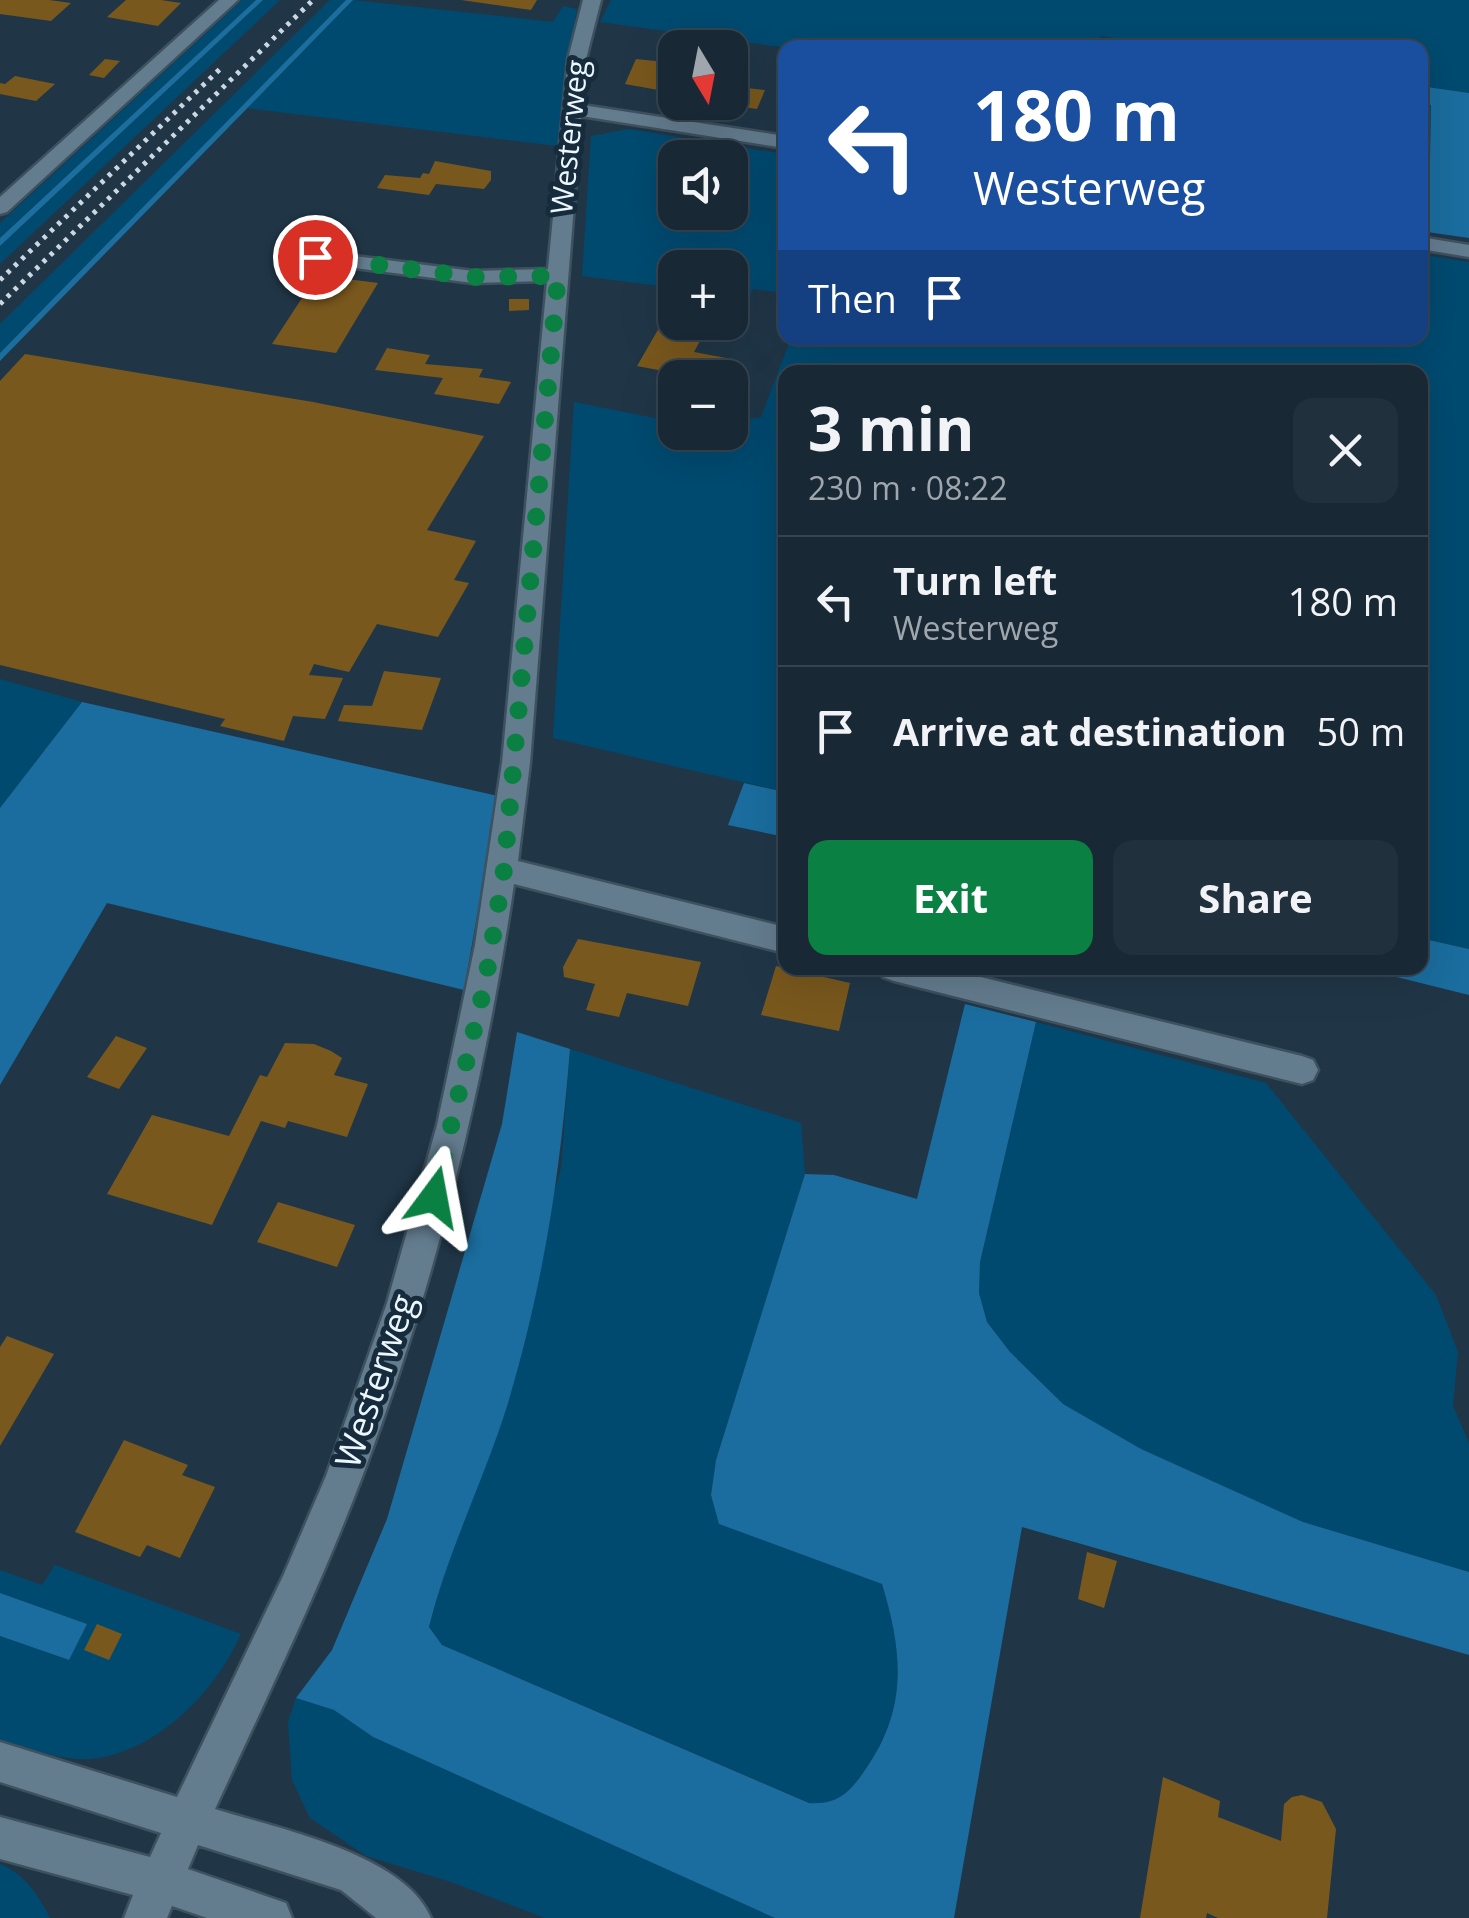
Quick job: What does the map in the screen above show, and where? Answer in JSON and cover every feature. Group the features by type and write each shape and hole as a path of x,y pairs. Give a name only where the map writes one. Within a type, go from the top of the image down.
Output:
{"street":[{"path":"0,208 229,0"},
{"name":"Westerweg","path":"152,1900 328,1514 386,1360 426,1233 485,984 504,870 577,59 592,0"},
{"path":"572,109 778,141"},
{"path":"1428,244 1469,250"},
{"path":"315,257 474,277 558,276"},
{"path":"504,870 778,938"},
{"path":"922,975 1302,1070"},
{"path":"0,1762 353,1874 410,1918"},
{"path":"0,1838 152,1900 271,1918"}],"shaded area":[{"path":"242,0 256,0 0,238 0,223"},
{"path":"256,0 263,0 0,246 0,238"},
{"path":"263,0 280,0 0,264 0,246"},
{"path":"330,0 346,0 0,353 0,324"},
{"path":"346,0 353,0 0,361 0,353"},
{"path":"353,0 553,22 563,6 577,9 563,87 558,146 246,108"},
{"path":"611,0 1469,0 1469,93 1428,87 1428,40 1122,40 1102,36 1101,40 778,40 778,47 748,42 748,30 658,30 600,22"},
{"path":"1428,87 1469,93 1469,238 1428,232"},
{"path":"1428,104 1431,105 1428,210"},
{"path":"629,129 698,140 658,140 658,230 748,230 748,148 778,153 778,292 753,289 748,298 748,250 658,250 658,286 582,276 591,136"},
{"path":"1428,255 1469,262 1469,949 1428,940 1428,365 781,365 788,345 1428,345"},
{"path":"778,372 778,790 553,738 574,402 658,419 658,450 748,450 748,419 761,417"},
{"path":"0,679 82,702 0,808"},
{"path":"82,702 498,796 464,990 107,903 0,1085 0,808"},
{"path":"744,783 778,790 778,836 728,825"},
{"path":"1428,940 1469,949 1469,995 1388,975 1428,975"},
{"path":"965,1004 1036,1022 980,1262 979,1293 987,1322 1010,1352 1063,1404 1141,1449 1303,1522 1469,1572 1469,1655 1022,1527 954,1918 775,1918 373,1737 334,1710 296,1698 332,1650 387,1519 502,1124 517,1032 570,1049 555,1184 541,1271 508,1403 429,1627 442,1645 809,1803 828,1802 848,1791 879,1747 895,1703 897,1657 882,1584 719,1524 711,1495 716,1460 805,1174 834,1175 917,1199"},
{"path":"1036,1022 1266,1083 1436,1295 1458,1352 1453,1406 1469,1443 1469,1572 1303,1522 1140,1449 1062,1404 1010,1352 987,1322 979,1293 980,1262"},
{"path":"570,1049 801,1123 805,1174 716,1460 711,1495 720,1524 882,1584 897,1657 895,1702 879,1747 854,1785 836,1799 810,1803 442,1645 429,1626 561,1169"},
{"path":"55,1565 241,1634 196,1701 153,1737 128,1750 76,1759 0,1740 0,1636 68,1660 86,1624 0,1593 0,1570 42,1585"},
{"path":"0,1593 87,1624 69,1660 0,1636"},
{"path":"296,1698 334,1710 373,1737 775,1918 545,1918 451,1882 366,1856 310,1818 292,1780 288,1722"},
{"path":"0,1864 30,1886 50,1918 0,1918"}],"building":[{"path":"0,0 71,3 51,21 0,14"},
{"path":"126,0 181,3 158,26 107,17"},
{"path":"461,0 537,0 531,10"},
{"path":"105,59 120,61 104,78 89,75"},
{"path":"636,59 658,61 658,90 625,84"},
{"path":"15,76 55,84 36,101 0,94 0,83 5,84"},
{"path":"748,88 765,90 757,109 748,108"},
{"path":"435,161 491,171 491,180 484,189 436,184 429,195 377,188 385,175 420,178 423,173 429,174"},
{"path":"317,275 378,283 336,353 272,344"},
{"path":"509,299 529,299 529,310 509,311"},
{"path":"658,330 658,340 700,340 694,352 726,358 658,360 658,370 637,366"},
{"path":"387,348 430,355 425,364 483,369 479,377 511,382 499,404 434,394 443,378 375,370"},
{"path":"25,354 313,402 484,436 427,530 476,541 454,580 469,583 438,637 377,624 349,672 314,664 309,675 343,678 325,719 293,716 284,741 220,726 225,719 0,665 0,381"},
{"path":"384,671 441,678 422,730 338,721 344,705 372,706"},
{"path":"578,939 701,962 688,1006 627,993 619,1017 586,1010 595,984 564,977 563,967"},
{"path":"776,966 778,975 815,975 850,983 839,1031 761,1015"},
{"path":"116,1036 147,1048 119,1089 87,1077"},
{"path":"285,1043 314,1044 331,1051 342,1058 334,1075 368,1084 347,1137 288,1121 285,1128 261,1121 212,1225 107,1194 152,1115 229,1136 260,1075 267,1077"},
{"path":"278,1202 355,1225 337,1267 257,1242"},
{"path":"7,1336 54,1354 0,1446 0,1347"},
{"path":"124,1440 188,1465 182,1475 215,1487 180,1558 147,1545 140,1557 75,1532"},
{"path":"1087,1552 1117,1561 1104,1608 1078,1599"},
{"path":"97,1624 122,1634 109,1660 84,1650"},
{"path":"1163,1777 1220,1801 1218,1817 1281,1841 1284,1804 1302,1795 1322,1802 1336,1829 1327,1918 1218,1918 1207,1913 1206,1918 1140,1918"}],"railway":[{"path":"0,304 313,0"},
{"path":"0,280 220,69"}],"route":[{"path":"315,257 474,277 558,276 504,870 485,984 434,1197"}]}
